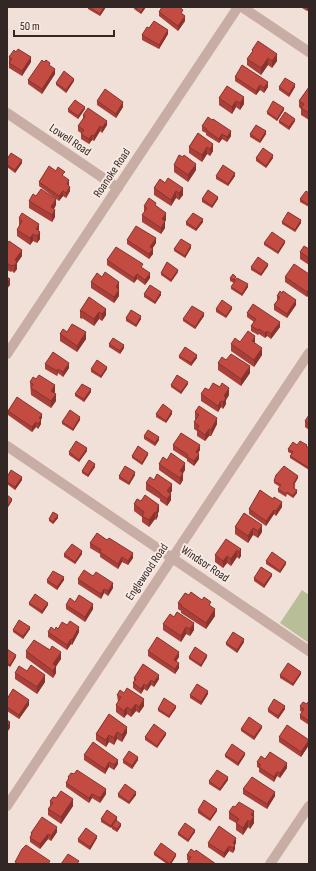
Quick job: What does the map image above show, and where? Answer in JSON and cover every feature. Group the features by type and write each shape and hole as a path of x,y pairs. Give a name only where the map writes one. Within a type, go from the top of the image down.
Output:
{"street":[{"name":"Roanoke Road","path":"7,354 238,7"},
{"path":"242,7 309,52"},
{"name":"Lowell Road","path":"7,113 118,188"},
{"name":"Englewood Road","path":"7,806 309,353"},
{"name":"Windsor Road","path":"7,446 309,651"},
{"path":"270,864 309,806"}],"green space":[{"path":"302,590 309,595 309,643 280,623"}],"building":[{"path":"89,7 104,7 100,14"},
{"path":"135,7 144,7 141,12"},
{"path":"162,7 179,7 183,10 181,13 185,16 178,26 159,12"},
{"path":"154,21 168,30 159,45 142,35 147,27 149,28"},
{"path":"258,41 277,54 272,61 268,58 261,68 247,59"},
{"path":"18,49 31,57 22,71 9,63 12,59 9,57 14,50 16,52"},
{"path":"42,60 44,62 46,60 50,63 49,65 55,69 42,89 28,80"},
{"path":"242,65 268,82 264,88 260,85 256,91 235,77"},
{"path":"64,71 74,79 66,90 56,83"},
{"path":"285,78 295,84 289,94 279,87"},
{"path":"227,86 244,97 240,103 236,101 232,107 219,98"},
{"path":"309,87 309,113 301,108 304,104 299,101"},
{"path":"105,89 123,102 116,114 97,101"},
{"path":"75,100 85,107 78,116 68,109"},
{"path":"273,101 284,108 277,119 267,112"},
{"path":"88,108 107,121 102,128 100,126 94,136 92,135 89,139 81,134 84,130 78,126 85,116 83,115"},
{"path":"285,112 295,119 289,127 279,121"},
{"path":"208,117 231,131 227,137 222,134 219,139 202,126"},
{"path":"256,125 266,131 260,141 250,134"},
{"path":"198,133 213,144 210,149 207,147 202,155 189,147"},
{"path":"263,148 273,155 266,166 256,158"},
{"path":"11,153 22,160 15,170 7,165 7,159"},
{"path":"179,155 183,157 184,155 196,164 188,175 174,165"},
{"path":"223,165 235,173 228,184 216,176"},
{"path":"49,166 56,171 58,167 65,172 62,175 69,180 67,184 70,187 66,193 63,191 59,196 39,182"},
{"path":"168,178 183,188 179,193 176,191 171,200 154,188 160,179 165,183"},
{"path":"41,189 56,199 51,207 55,210 52,215 29,201 33,194 36,196"},
{"path":"208,190 218,197 212,206 202,199"},
{"path":"306,191 309,193 309,205 300,199"},
{"path":"149,198 156,203 155,205 166,213 162,219 165,221 161,228 142,215 147,208 144,206"},
{"path":"288,212 301,220 295,230 282,222"},
{"path":"22,213 39,224 36,229 40,232 37,236 33,234 30,238 17,230 22,221 19,218"},
{"path":"193,213 203,219 196,229 186,222"},
{"path":"136,226 156,238 150,247 153,249 149,254 127,240"},
{"path":"272,232 285,241 278,252 264,243"},
{"path":"181,239 191,245 185,256 174,249"},
{"path":"9,241 22,250 15,260 17,262 14,266 7,263 7,245"},
{"path":"304,246 309,249 309,258 300,252"},
{"path":"116,247 143,264 141,267 150,273 145,280 137,274 134,278 107,260"},
{"path":"258,257 268,264 261,274 251,267"},
{"path":"167,262 178,270 171,280 161,273"},
{"path":"294,264 309,274 309,289 307,292 285,277"},
{"path":"105,272 119,282 116,287 119,290 114,297 91,282 97,273 102,277"},
{"path":"233,274 236,277 234,280 230,278"},
{"path":"237,278 248,284 242,294 231,287"},
{"path":"150,285 161,292 155,302 144,294"},
{"path":"280,291 282,293 283,291 296,300 287,314 274,305 280,297 277,296"},
{"path":"89,297 106,309 102,314 99,312 94,319 80,311"},
{"path":"222,300 232,307 226,316 216,309"},
{"path":"253,304 280,322 271,334 267,331 265,333 251,326 256,319 247,313"},
{"path":"192,306 204,313 195,327 183,319"},
{"path":"131,310 141,316 136,325 126,318"},
{"path":"72,324 86,332 77,346 60,334 63,329 67,332"},
{"path":"248,331 255,336 252,341 262,348 254,360 231,344 235,338 240,342"},
{"path":"113,338 124,345 120,351 109,344"},
{"path":"185,347 197,355 191,363 179,356"},
{"path":"53,352 69,363 63,372 58,369 57,371 45,364"},
{"path":"231,354 250,366 241,379 218,363 222,357 226,360"},
{"path":"97,360 107,367 101,376 91,369"},
{"path":"39,375 55,385 51,391 56,394 51,401 31,388 33,384 30,382 33,377 36,379"},
{"path":"177,375 188,382 181,392 171,385"},
{"path":"213,383 220,387 222,383 229,388 224,396 226,398 223,402 221,401 218,406 201,394 205,388 209,390"},
{"path":"82,384 91,389 84,399 75,394"},
{"path":"17,397 42,414 39,418 41,420 38,424 36,422 32,427 8,411"},
{"path":"163,404 172,411 166,421 156,414"},
{"path":"199,406 217,418 211,430 209,429 205,435 197,429 199,426 194,422 199,415 195,412"},
{"path":"70,410 80,417 73,429 62,422"},
{"path":"309,415 309,423 305,421"},
{"path":"148,430 159,437 155,443 144,436"},
{"path":"181,433 200,445 196,452 199,454 194,461 173,445"},
{"path":"76,441 87,448 79,460 69,452"},
{"path":"300,441 309,448 309,468 290,456 293,452 288,449 293,442 297,445"},
{"path":"138,446 148,453 142,463 132,456"},
{"path":"171,453 185,463 180,471 183,473 180,478 159,464 163,457 167,460"},
{"path":"89,460 95,464 88,475 82,471"},
{"path":"125,466 135,472 129,483 119,476"},
{"path":"284,466 298,476 293,484 295,485 293,488 297,490 293,496 278,489 281,485 274,481 276,475"},
{"path":"11,470 22,477 15,487 7,482 7,477"},
{"path":"157,474 172,484 167,491 171,494 167,499 146,483 150,477 154,480"},
{"path":"260,490 273,499 274,497 282,502 276,511 274,510 266,521 249,509"},
{"path":"7,495 12,499 7,507"},
{"path":"145,495 159,505 156,513 155,512 149,520 142,516 144,512 134,504 137,499 141,501"},
{"path":"53,512 58,515 53,522 49,519"},
{"path":"244,513 262,525 258,531 253,528 248,536 235,527"},
{"path":"97,533 107,540 109,538 133,553 128,561 122,557 118,564 90,543"},
{"path":"226,539 241,549 239,552 237,550 231,559 227,556 223,561 215,555"},
{"path":"72,544 82,551 75,562 64,554"},
{"path":"272,552 286,562 280,571 266,561"},
{"path":"261,567 272,574 264,585 254,578"},
{"path":"84,570 93,576 96,572 113,583 108,591 104,589 101,594 78,579"},
{"path":"53,571 64,577 57,587 47,580"},
{"path":"191,592 202,600 204,597 211,602 209,605 215,609 206,623 178,603 185,593 189,595"},
{"path":"35,594 48,603 42,611 29,603"},
{"path":"79,595 93,604 85,617 66,605 70,598 75,602"},
{"path":"177,612 194,623 190,629 186,627 181,636 163,624 170,614 174,617"},
{"path":"19,620 30,627 23,636 13,630"},
{"path":"70,621 79,627 72,640 71,639 67,645 48,632 51,627 55,630 56,627 58,629 62,622 67,625"},
{"path":"233,632 244,639 237,650 226,643"},
{"path":"157,637 179,652 174,660 179,663 175,669 148,651"},
{"path":"34,640 50,650 52,646 61,652 53,664 56,666 53,671 26,651"},
{"path":"195,647 207,655 201,665 189,657"},
{"path":"7,649 16,655 10,665 7,663"},
{"path":"288,663 301,672 293,684 280,675"},
{"path":"143,664 159,675 154,682 151,680 147,686 144,684 141,689 133,683 136,679 134,678"},
{"path":"31,665 45,675 37,687 15,673 19,666 27,671"},
{"path":"197,684 208,691 201,702 190,695"},
{"path":"127,688 144,699 139,707 136,704 131,710 127,707 124,711 116,705 121,697 117,695 120,690 124,693"},
{"path":"13,689 29,700 19,715 7,707 7,699"},
{"path":"164,698 176,706 169,716 158,709"},
{"path":"274,699 285,706 278,716 268,709"},
{"path":"303,702 307,704 309,702 309,721 300,715 304,709 300,706"},
{"path":"109,714 127,727 122,735 117,732 114,738 109,735 106,740 96,734"},
{"path":"249,717 262,726 254,737 241,729"},
{"path":"154,724 166,733 157,746 145,737"},
{"path":"287,725 309,740 301,752 279,737"},
{"path":"93,742 118,760 114,765 109,762 105,769 84,755"},
{"path":"232,744 245,753 238,763 225,755"},
{"path":"129,751 138,757 132,766 123,760"},
{"path":"270,752 287,763 280,773 277,772 274,777 259,767 261,765 257,762 261,756 265,759"},
{"path":"77,770 106,789 100,798 92,794 89,798 66,783 71,773 74,774"},
{"path":"217,770 228,777 220,789 209,781"},
{"path":"252,777 275,792 267,804 243,789"},
{"path":"125,784 136,792 129,802 118,794"},
{"path":"61,791 73,799 61,817 48,809 53,803 50,801 53,797 56,798"},
{"path":"204,800 217,809 210,819 198,810"},
{"path":"239,802 254,811 251,815 254,816 250,822 248,820 243,828 236,823 239,819 229,812 233,806 235,807"},
{"path":"107,810 117,817 111,826 101,819"},
{"path":"42,817 57,827 51,836 48,834 40,844 30,838 31,833"},
{"path":"116,820 121,824 117,829 112,826"},
{"path":"185,823 195,830 188,840 178,833"},
{"path":"219,826 236,838 233,843 235,845 233,848 229,846 224,853 208,843"},
{"path":"86,828 97,836 90,847 78,839"},
{"path":"161,843 176,854 170,864 154,853"},
{"path":"26,845 50,861 48,864 18,864 15,862"},
{"path":"191,849 195,852 196,850 216,864 187,864 191,857 187,855"},
{"path":"68,854 79,861 77,864 61,864"}]}
